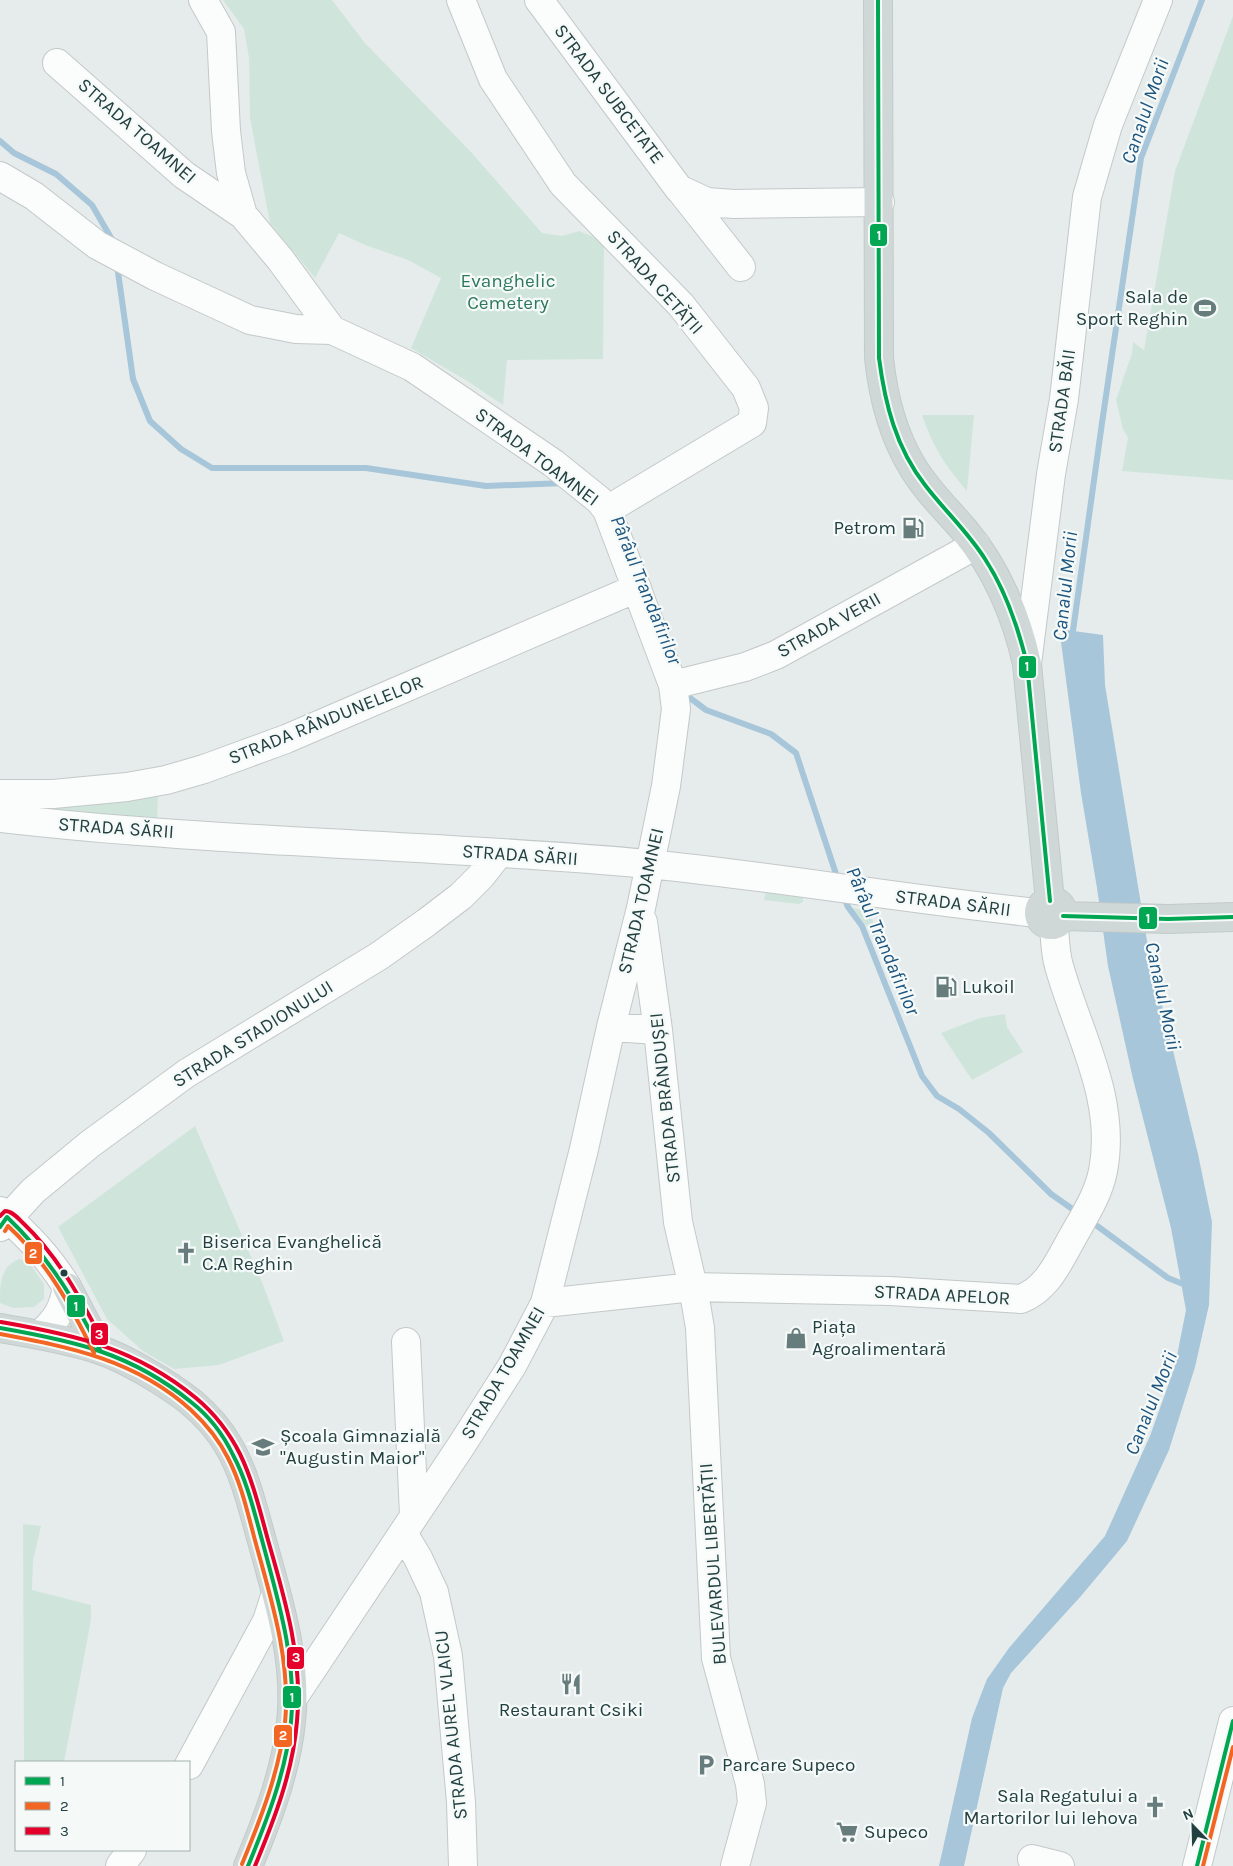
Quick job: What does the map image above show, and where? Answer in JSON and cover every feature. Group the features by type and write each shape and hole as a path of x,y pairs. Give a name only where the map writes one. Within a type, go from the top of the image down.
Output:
{"main road":[{"path":"878,0 879,358 888,410 900,443 917,475 976,545 993,574 1012,613 1023,645 1027,664 1058,915"},
{"name":"STRADA SĂRII","path":"1058,915 1168,919 1233,917"},
{"path":"66,1287 100,1350"},
{"path":"0,1328 40,1335 100,1350 122,1359 191,1402 212,1423 228,1444 239,1467 254,1511 276,1593 292,1670 293,1698 291,1724 281,1774 248,1866"}],"street":[{"name":"STRADA TOAMNEI","path":"203,0 221,32 231,173 243,215"},
{"name":"STRADA CETĂȚII","path":"461,0 493,79 563,184 681,305 746,388 754,408 752,423 607,510"},
{"name":"STRADA SUBCETATE","path":"539,0 679,188 741,267"},
{"name":"STRADA BĂII","path":"1027,664 1051,474 1064,399 1087,197 1108,125 1158,0"},
{"name":"STRADA TOAMNEI","path":"57,63 184,175 243,215 280,259 332,330 412,367 552,463 599,500 607,510 629,592 675,697 666,786 641,908 611,1027 584,1149 545,1303 512,1366 461,1446 293,1698"},
{"path":"0,176 34,196 97,245 155,276 250,320 296,329 332,330"},
{"name":"STRADA SUBCETATE","path":"679,188 707,202 734,204 880,202"},
{"name":"STRADA VERII","path":"675,697 776,655 976,545"},
{"name":"STRADA RÂNDUNELELOR","path":"0,794 54,794 127,787 166,780 204,769 286,739 629,592"},
{"name":"STRADA SĂRII","path":"0,818 83,827 499,853 650,865 1058,915"},
{"name":"STRADA STADIONULUI","path":"2,1218 90,1144 187,1073 379,956 427,922 461,896 499,853"},
{"name":"STRADA BRÂNDUȘEI","path":"641,908 658,1030 678,1222 693,1287"},
{"name":"STRADA APELOR","path":"545,1303 693,1287 890,1291 1021,1299 1043,1286 1093,1201 1103,1172 1106,1129 1099,1084 1083,1032 1059,966 1058,915"},
{"path":"611,1027 658,1030"},
{"path":"2,1218 28,1236 50,1261 66,1287 64,1304 58,1316 40,1335"},
{"name":"BULEVARDUL LIBERTĂȚII","path":"693,1287 700,1328 703,1371 716,1658 745,1765 752,1803 735,1866"},
{"path":"406,1342 409,1524"},
{"name":"STRADA AUREL VLAICU","path":"409,1524 418,1558 434,1592 448,1656 461,1802 463,1866"},
{"path":"190,1763 267,1621 276,1593"},
{"path":"1197,1866 1233,1721"},
{"path":"120,1866 131,1851"},
{"path":"1032,1859 1060,1866"}],"green space":[{"name":"Evanghelic Cemetery","path":"223,0 332,0 365,43 471,152 542,233 562,236 579,231 604,241 603,359 507,360 503,405 469,382 411,348 441,278 408,260 365,245 339,233 315,278 270,223 250,118 249,58 244,29"},
{"path":"1233,16 1233,480 1122,471 1128,438 1123,429 1116,400 1132,353 1133,342 1144,350 1175,171"},
{"path":"922,415 974,415 967,491 940,456"},
{"path":"158,791 157,832 0,806"},
{"path":"766,890 803,896 803,902 799,904 764,900"},
{"path":"852,908 868,911 886,950 880,952 872,933"},
{"path":"1005,1014 1007,1027 1023,1052 972,1080 941,1033 980,1018"},
{"path":"195,1126 262,1282 284,1341 219,1365 174,1369 143,1351 107,1319 58,1227"},
{"path":"19,1259 28,1261 44,1284 44,1299 34,1307 13,1308 0,1303 2,1277 8,1267"},
{"path":"23,1524 41,1526 33,1561 32,1590 91,1605 91,1620 63,1761 24,1761"}],"water":[{"path":"1066,630 1103,635 1105,685 1148,947 1198,1154 1212,1222 1209,1305 1195,1367 1169,1450 1127,1541 1081,1596 1011,1673 1003,1688 964,1866 939,1866 972,1718 987,1679 1009,1648 1105,1536 1150,1436 1175,1366 1186,1310 1171,1228 1133,1079 1108,966 1081,793 1061,642"}],"waterway":[{"name":"Canalul Morii","path":"1072,638 1141,158 1202,0"},
{"name":"Pârâul Trandafirilor","path":"0,141 14,153 56,174 92,205 114,243"},
{"name":"Pârâul Trandafirilor","path":"117,265 133,379 150,421 181,449 212,468 366,468 486,486 565,483"},
{"name":"Pârâul Trandafirilor","path":"682,692 706,710 771,734 796,753 838,880"},
{"name":"Pârâul Trandafirilor","path":"843,895 848,907 862,926 922,1076 937,1096 959,1109 989,1133 1051,1194 1078,1213"},
{"name":"Pârâul Trandafirilor","path":"1089,1220 1168,1278 1188,1286"}],"transit line":[{"name":"1","path":"878,0 879,358 885,392 893,425 906,456 925,485 985,559 1005,597 1020,636 1027,664 1050,901"},
{"name":"1","path":"1063,916 1168,919 1233,917"},
{"name":"3","path":"0,1216 5,1211 15,1215 48,1251 70,1282 106,1347"},
{"name":"1","path":"0,1227 7,1217 36,1247 60,1279 100,1350"},
{"name":"2","path":"5,1231 8,1226 35,1254 57,1285 94,1353"},
{"name":"3","path":"1,1322 55,1332 104,1346 150,1367 173,1381 203,1404 226,1431 240,1454 256,1496 281,1584 295,1652 298,1698 295,1740 287,1777 276,1813 255,1866"},
{"name":"1","path":"0,1328 53,1338 101,1352 124,1360 169,1385 210,1419 229,1447 238,1465 253,1507 280,1608 289,1653 292,1699 291,1722 285,1759 269,1813 248,1866"},
{"name":"2","path":"0,1334 52,1344 101,1358 125,1367 148,1379 170,1393 202,1421 221,1445 233,1468 244,1500 274,1610 283,1655 286,1700 285,1723 274,1777 242,1864"},
{"name":"1","path":"1197,1866 1233,1721"},
{"name":"2","path":"1203,1866 1233,1747"}],"place":[{"name":"Sala de Sport Reghin","path":"1205,308"},
{"name":"Petrom","path":"913,528"},
{"name":"Lukoil","path":"946,987"},
{"name":"Biserica Evanghelică C.A Reghin","path":"186,1253"},
{"name":"Piața Agroalimentară","path":"796,1338"},
{"name":"Școala Gimnazială \"Augustin Maior\"","path":"263,1447"},
{"name":"Restaurant Csiki","path":"571,1684"},
{"name":"Parcare Supeco","path":"706,1765"},
{"name":"Sala Regatului a Martorilor lui Iehova","path":"1155,1807"},
{"name":"Supeco","path":"847,1832"}]}
